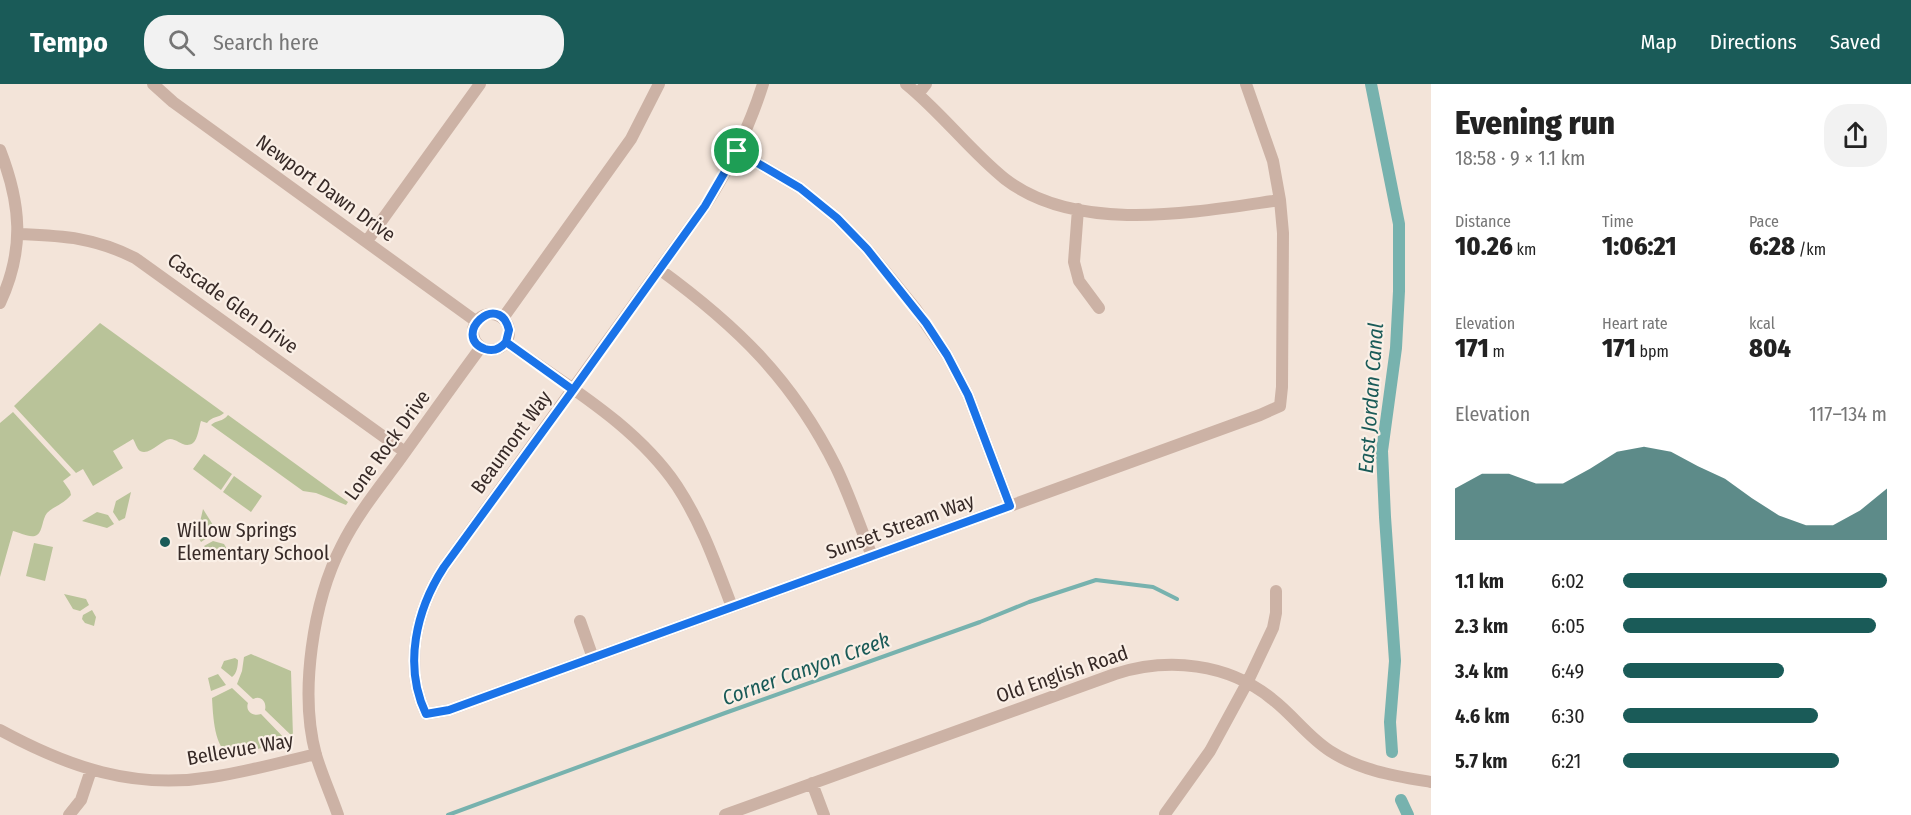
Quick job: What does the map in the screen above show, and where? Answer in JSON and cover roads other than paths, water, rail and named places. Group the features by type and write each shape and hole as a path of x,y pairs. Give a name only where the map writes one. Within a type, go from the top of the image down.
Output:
{"street":[{"name":"Newport Dawn Drive","path":"153,84 173,102 477,322"},
{"path":"367,241 480,84"},
{"path":"503,318 631,139 659,84"},
{"name":"Beaumont Way","path":"426,714 417,692 414,649 417,629 429,592 451,557 705,206 737,151 753,116 763,84"},
{"path":"906,84 922,89 1007,180 1034,196 1063,206 1124,215 1161,216 1280,200"},
{"name":"Sunset Stream Way","path":"426,714 449,710 1280,406 1283,257 1280,200 1273,161 1246,84"},
{"path":"0,150 15,196 18,234 13,270 0,303"},
{"path":"737,151 800,188 837,218 867,249 921,316 947,355 968,395 1010,506"},
{"path":"1078,209 1074,262 1079,281 1099,308"},
{"name":"Cascade Glen Drive","path":"18,234 68,236 94,241 118,249 135,258 405,452"},
{"path":"659,269 729,324 767,362 788,388 812,423 838,470 872,556"},
{"path":"494,314 503,318 509,330 506,342 493,350 481,347 473,335 480,318 494,314"},
{"path":"506,342 606,414 650,453 676,484 706,540 732,607"},
{"name":"Lone Rock Drive","path":"338,815 316,754 311,719 309,678 313,639 321,600 334,562 361,513 481,347"},
{"path":"1165,814 1218,739 1247,682 1273,628 1276,591"},
{"path":"580,621 593,658"},
{"name":"Old English Road","path":"725,815 1115,674 1142,667 1170,664 1198,666 1247,682 1273,699 1319,744 1345,760 1376,772 1431,782"},
{"name":"Bellevue Way","path":"0,730 56,759 91,770 162,780 210,778 316,754"},
{"path":"69,815 81,800 91,770"},
{"path":"812,783 824,815"}],"waterway":[{"name":"East Jordan Canal","path":"1371,84 1399,224 1396,348 1382,451 1395,661 1390,722 1392,752"},
{"name":"Corner Canyon Creek","path":"448,815 980,622 1029,602 1096,580 1153,587 1177,599"},
{"name":"East Jordan Canal","path":"1401,800 1408,815"}],"place":[{"name":"Willow Springs Elementary School","path":"165,542"}]}
